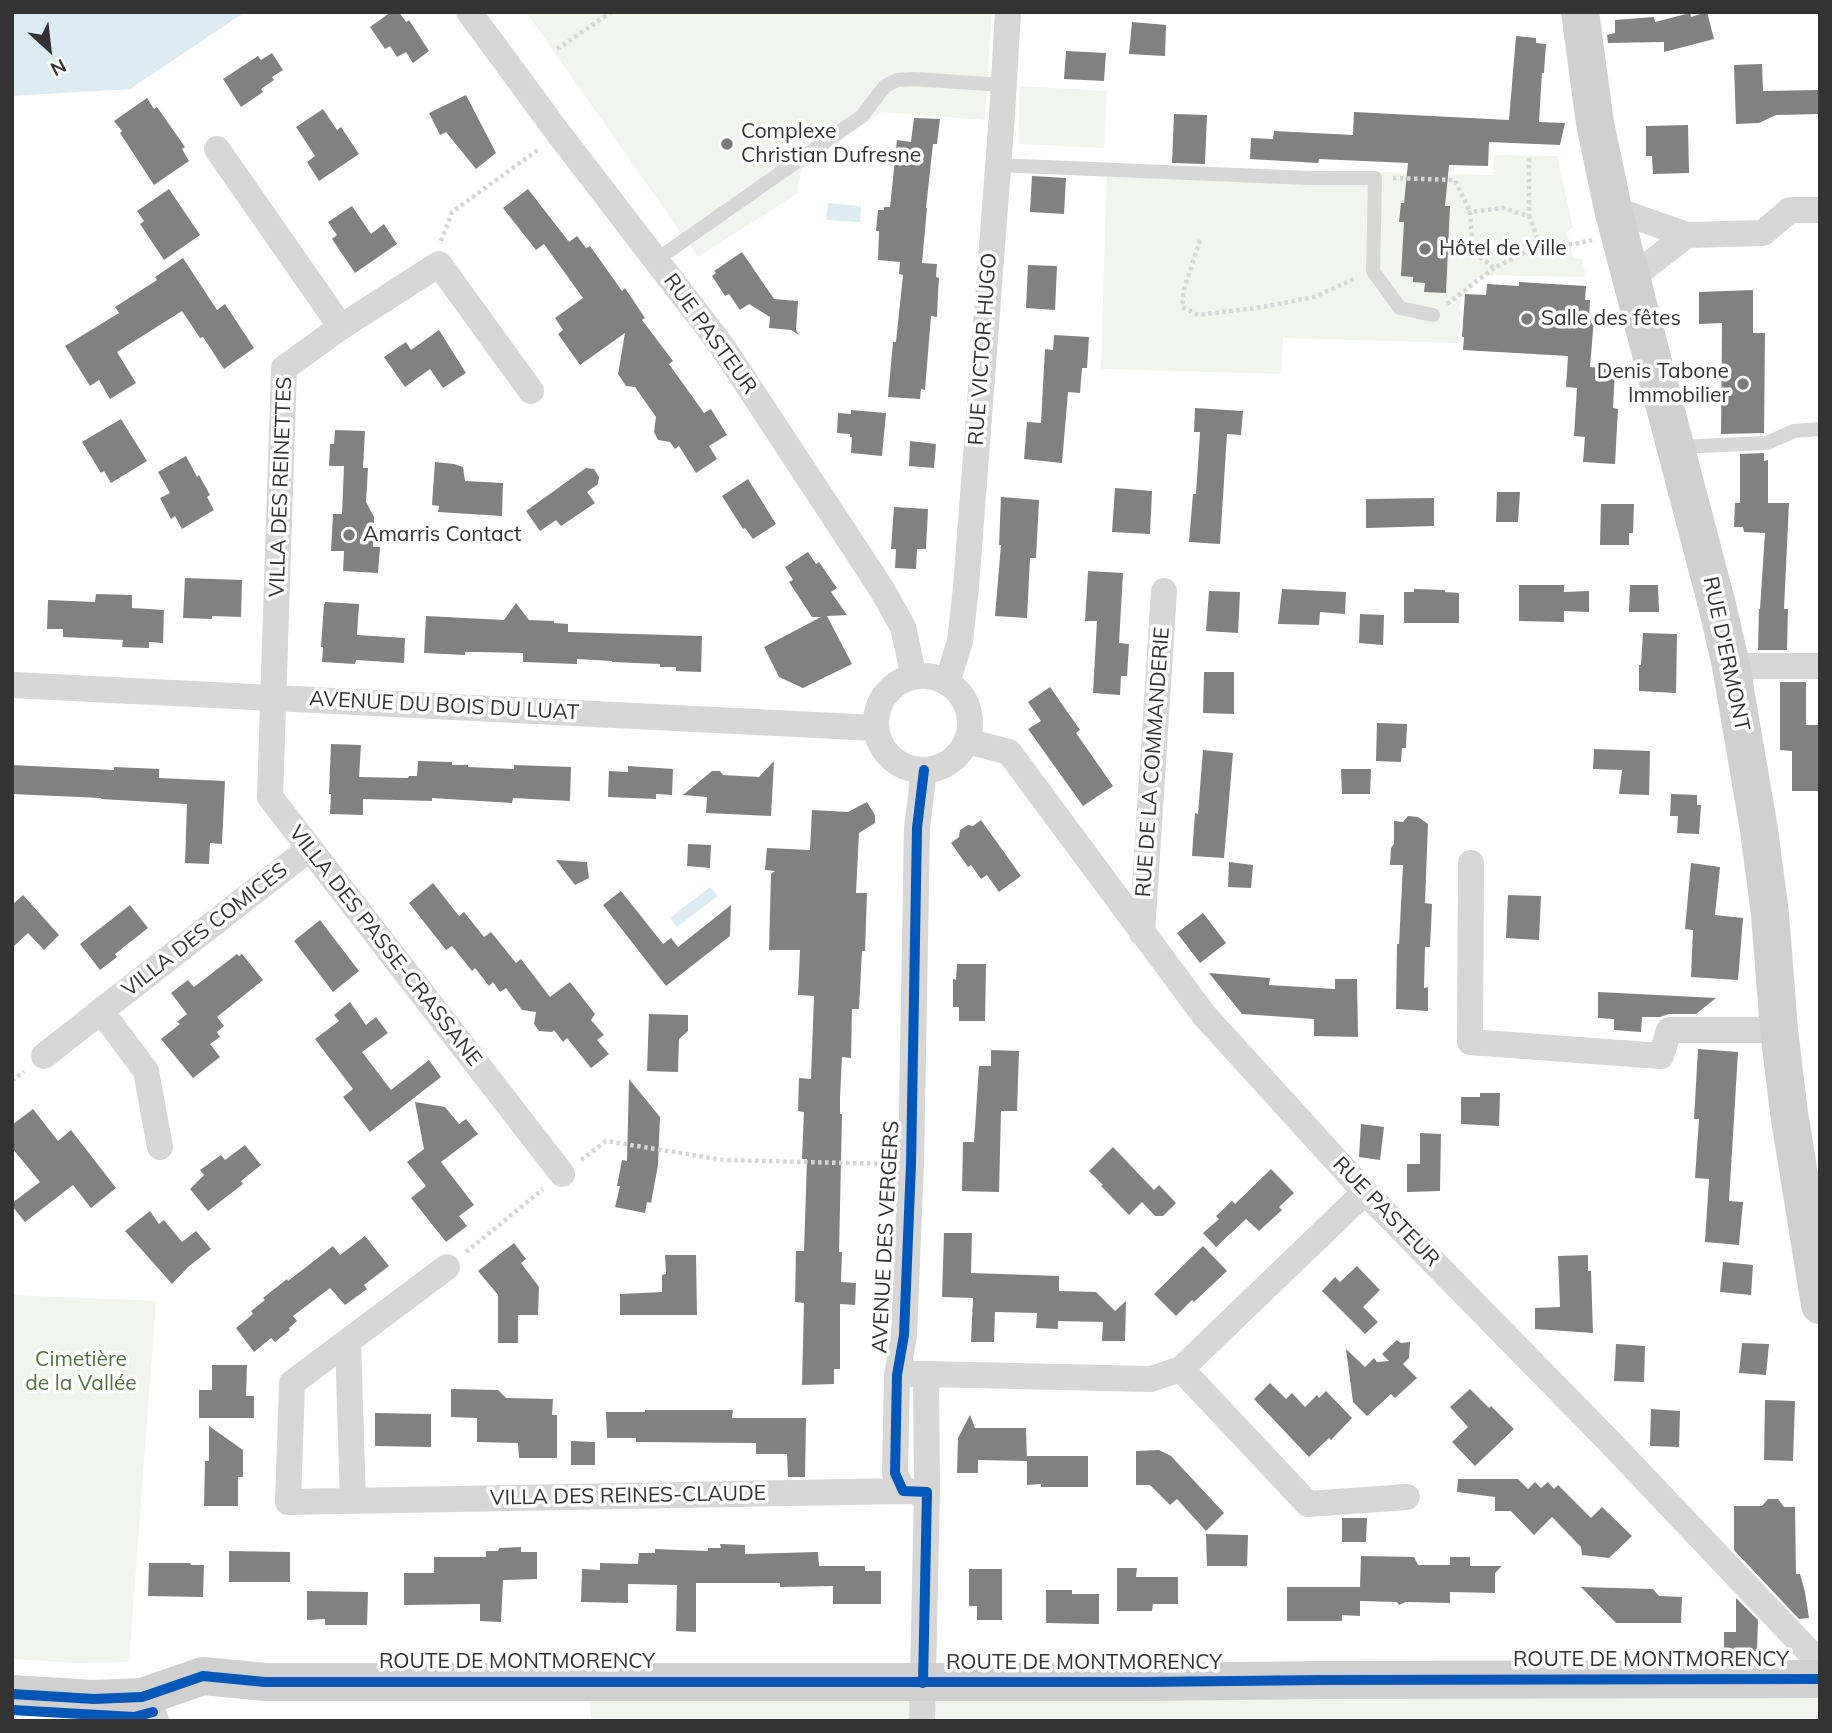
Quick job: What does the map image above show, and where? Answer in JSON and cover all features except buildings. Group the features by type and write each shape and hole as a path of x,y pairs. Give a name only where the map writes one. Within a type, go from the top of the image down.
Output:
{"street":[{"name":"RUE PASTEUR","path":"469,12 722,346 881,588 902,627 914,677"},
{"name":"RUE VICTOR HUGO","path":"947,683 960,641 966,587 1008,12"},
{"name":"RUE D'ERMONT","path":"1580,12 1595,123 1616,221 1731,666 1759,830 1789,1113 1820,1305"},
{"path":"217,149 341,327"},
{"path":"1616,221 1687,235 1763,233 1790,210 1820,210"},
{"path":"1630,279 1687,235"},
{"path":"439,264 531,391"},
{"name":"VILLA DES REINETTES","path":"273,697 284,368 341,327 439,264"},
{"name":"RUE DE LA COMMANDERIE","path":"1142,933 1164,591"},
{"path":"1731,666 1820,666"},
{"path":"914,677 937,678 947,683 965,702 970,727 967,741 950,762 937,768 910,768 897,762 887,753 876,728 882,701 890,690 914,677"},
{"name":"AVENUE DU BOIS DU LUAT","path":"12,685 876,728"},
{"name":"VILLA DES PASSE-CRASSANE","path":"273,697 270,797 309,849 573,1166"},
{"name":"RUE PASTEUR","path":"967,741 1009,752 1204,1015 1365,1192 1606,1438 1814,1657 1820,1678"},
{"name":"AVENUE DES VERGERS","path":"915,1491 895,1473 897,1375 904,1335 911,1164 917,828 924,770"},
{"name":"VILLA DES COMICES","path":"44,1056 309,849"},
{"path":"1471,863 1470,1042 1661,1056 1669,1030 1779,1030"},
{"name":"VILLA DES COMICES","path":"101,1011 146,1071 160,1147"},
{"path":"926,1374 1151,1379 1181,1369 1365,1192"},
{"name":"VILLA DES REINES-CLAUDE","path":"447,1267 292,1383 288,1502 915,1491"},
{"path":"348,1341 353,1501"},
{"path":"1181,1369 1308,1504 1407,1497"},
{"name":"AVENUE DES VERGERS","path":"897,1375 926,1374 915,1491 923,1683 922,1721"},
{"name":"ROUTE DE MONTMORENCY","path":"26,1688 131,1702 265,1682 923,1683 1820,1678"},
{"name":"ROUTE DE MONTMORENCY","path":"12,1710 134,1717 131,1702"}],"lane":[{"path":"656,260 862,116 885,86 897,80 914,79 1003,85"},
{"path":"997,165 1375,178 1373,271 1400,308 1433,314"},
{"path":"1676,447 1766,443 1794,430 1820,429"},
{"path":"12,1680 26,1688"}],"path":[{"path":"557,49 611,12"},
{"path":"439,264 441,239 452,212 559,134"},
{"path":"1529,158 1529,216 1540,246"},
{"path":"1375,178 1455,180 1470,212 1473,252 1494,268"},
{"path":"1470,212 1503,208 1529,216"},
{"path":"1433,314 1494,268 1540,246 1575,244 1616,221"},
{"path":"1200,240 1184,289 1182,307 1198,315 1264,307 1314,297 1373,271"},
{"path":"447,1267 606,1141 724,1160 911,1164"}],"green space":[{"name":"Complexe Christian Dufresne","path":"526,12 992,12 985,120 881,112 802,168 797,194 698,257"},
{"path":"1020,86 1107,91 1104,148 1018,144"},
{"path":"1494,155 1557,156 1573,227 1567,232 1573,258 1582,259 1586,277 1480,275 1460,302 1459,343 1283,338 1281,374 1101,369 1107,165 1493,175"},
{"name":"Cimetière de la Vallée","path":"12,1295 156,1301 129,1662 74,1663 12,1659"},
{"path":"1820,1693 1820,1721 591,1721 590,1699"}],"shaded area":[{"path":"12,12 245,12 130,89 12,96"},
{"path":"828,203 861,206 860,222 826,220"},
{"path":"710,887 718,896 677,927 670,918"}],"cycle path":[{"path":"923,1683 927,1492 903,1491 895,1473 897,1375 904,1335 911,1164 917,828 924,770"},
{"path":"12,1694 94,1699 142,1697 203,1676 265,1682 1820,1679"},
{"path":"12,1710 134,1717 153,1712"}],"place":[{"name":"Complexe Christian Dufresne","path":"727,144"},
{"name":"Hôtel de Ville","path":"1425,249"},
{"name":"Salle des fêtes","path":"1527,319"},
{"name":"Denis Tabone Immobilier","path":"1743,384"},
{"name":"Amarris Contact","path":"349,535"}]}
